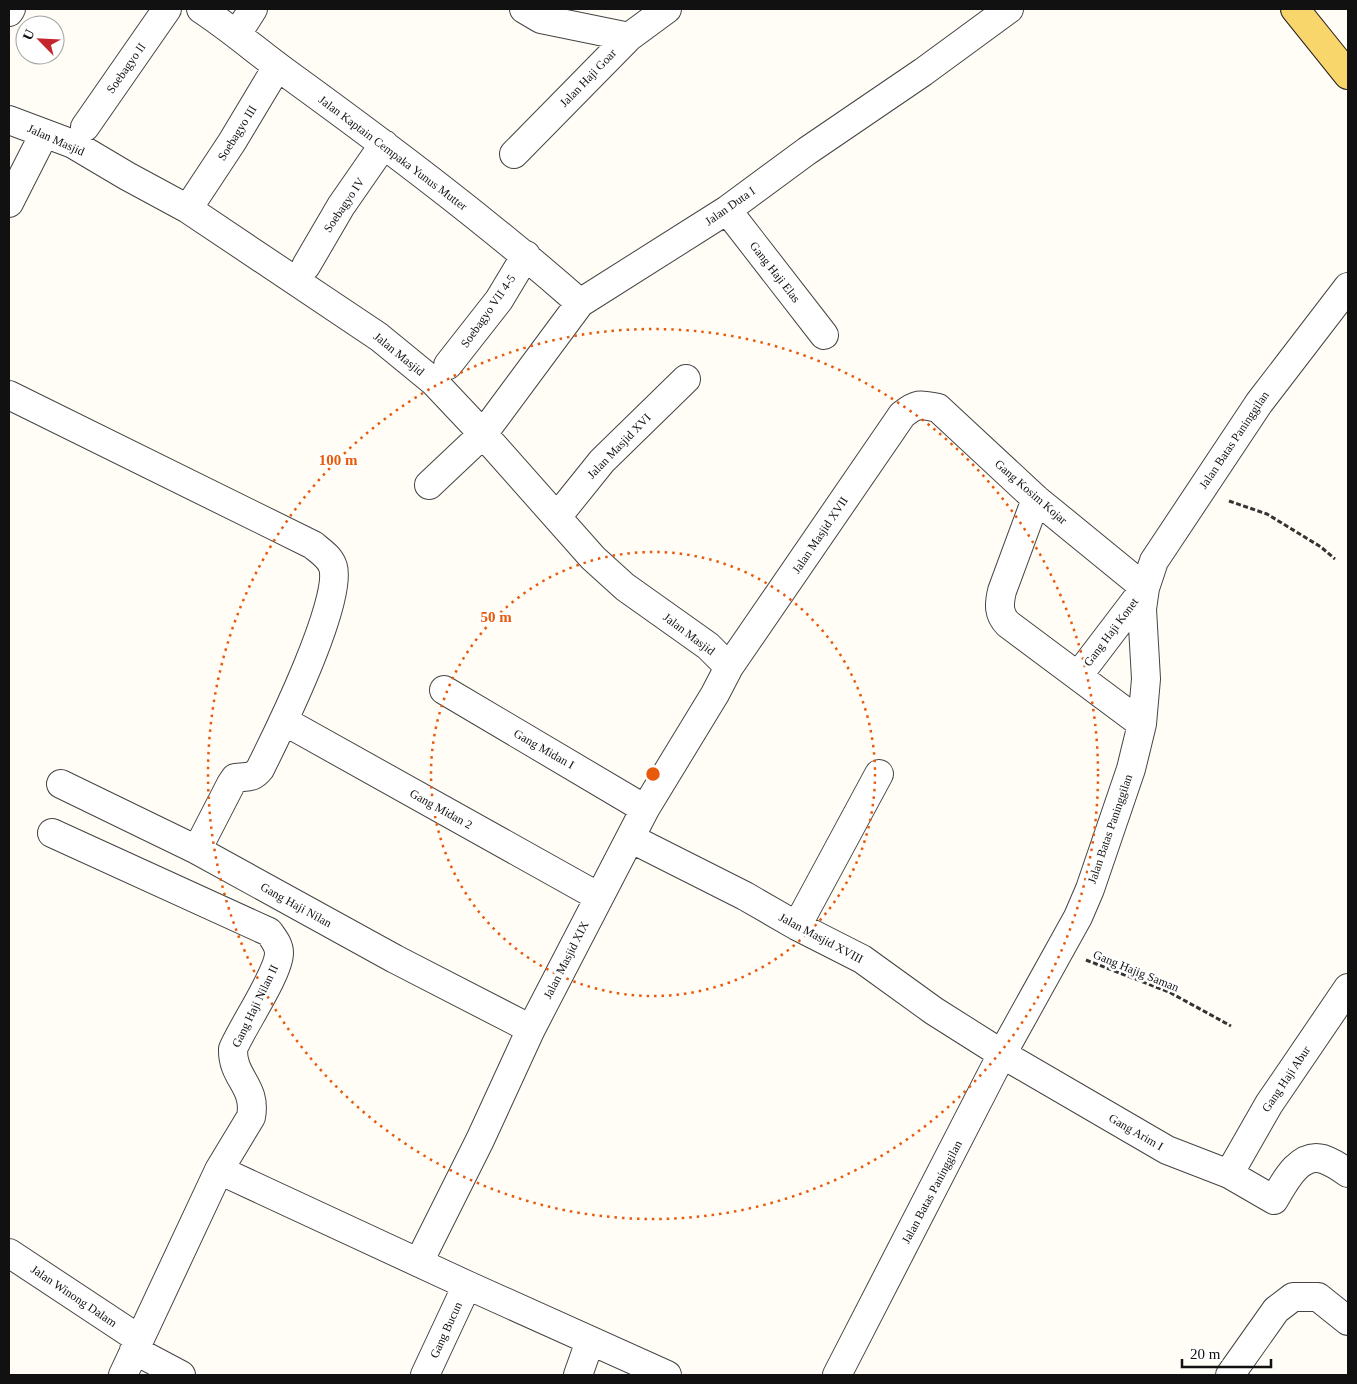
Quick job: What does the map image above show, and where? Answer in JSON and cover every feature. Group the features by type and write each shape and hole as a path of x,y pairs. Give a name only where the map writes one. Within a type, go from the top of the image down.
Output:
{"main road":[{"path":"1295,9 1348,75"}],"street":[{"name":"Soebagyo II","path":"85,127 167,9"},
{"name":"Jalan Kaptain Cempaka Yunus Mutter","path":"201,9 237,34 277,67 384,144 526,255 580,303"},
{"path":"237,34 253,9"},
{"path":"524,9 541,19 628,37"},
{"name":"Jalan Haji Goar","path":"514,154 628,37 668,9"},
{"name":"Jalan Duta I","path":"429,484 483,434 580,303 727,210 807,151 923,72 1009,9"},
{"name":"Soebagyo III","path":"195,198 232,142 277,67"},
{"name":"Jalan Masjid","path":"9,120 73,144 188,209 379,336 434,382 483,434 593,558 625,587 708,646 729,668"},
{"path":"9,203 44,134"},
{"name":"Soebagyo IV","path":"306,266 341,206 384,144"},
{"name":"Gang Haji Elas","path":"727,210 824,335"},
{"name":"Soebagyo VII 4-5","path":"448,365 499,300 526,255"},
{"name":"Jalan Batas Paninggilan","path":"837,1375 1002,1054 1078,917 1090,888 1131,769 1142,724 1146,679 1142,609 1145,588 1154,561 1259,403 1348,287"},
{"name":"Jalan Masjid XVI","path":"557,517 602,461 686,379"},
{"path":"9,395 304,540 325,554 333,566 334,584 326,615 284,721 260,769 255,775 236,778 231,784 197,850"},
{"name":"Gang Kosim Kojar","path":"914,406 921,404 938,408 1036,499 1145,588"},
{"name":"Jalan Masjid XVII","path":"729,668 902,415 914,406"},
{"path":"1036,499 1002,591 999,605 1000,614 1008,624 1142,724"},
{"name":"Gang Haji Konet","path":"1078,676 1145,588"},
{"name":"Jalan Masjid XIX","path":"419,1262 480,1140 531,1028 645,808 729,668"},
{"name":"Gang Midan I","path":"444,690 645,808"},
{"name":"Gang Midan 2","path":"284,721 599,898"},
{"path":"797,926 879,774"},
{"name":"Gang Haji Nilan","path":"61,784 197,850 395,959 531,1028"},
{"name":"Gang Haji Nilan II","path":"52,834 269,932 276,941 279,954 275,968 233,1049 236,1070 252,1098 251,1117 219,1170 123,1375"},
{"name":"Jalan Masjid XVIII","path":"630,838 745,896 797,926 862,959 934,1011 1002,1054"},
{"name":"Gang Haji Abur","path":"1229,1174 1269,1104 1348,988"},
{"name":"Gang Arim I","path":"1002,1054 1167,1150 1229,1174 1274,1200 1288,1176 1304,1161 1323,1159 1348,1173"},
{"path":"219,1170 667,1375"},
{"name":"Jalan Winong Dalam","path":"9,1252 180,1375"},
{"name":"Gang Bucun","path":"425,1375 467,1285"},
{"path":"1230,1375 1276,1310 1293,1298 1318,1298 1348,1321"},
{"path":"578,1375 590,1341"}],"path":[{"path":"1200,490 1267,514 1321,547 1335,559"},
{"name":"Gang Hajig Saman","path":"1060,950 1169,992 1231,1026"}]}
